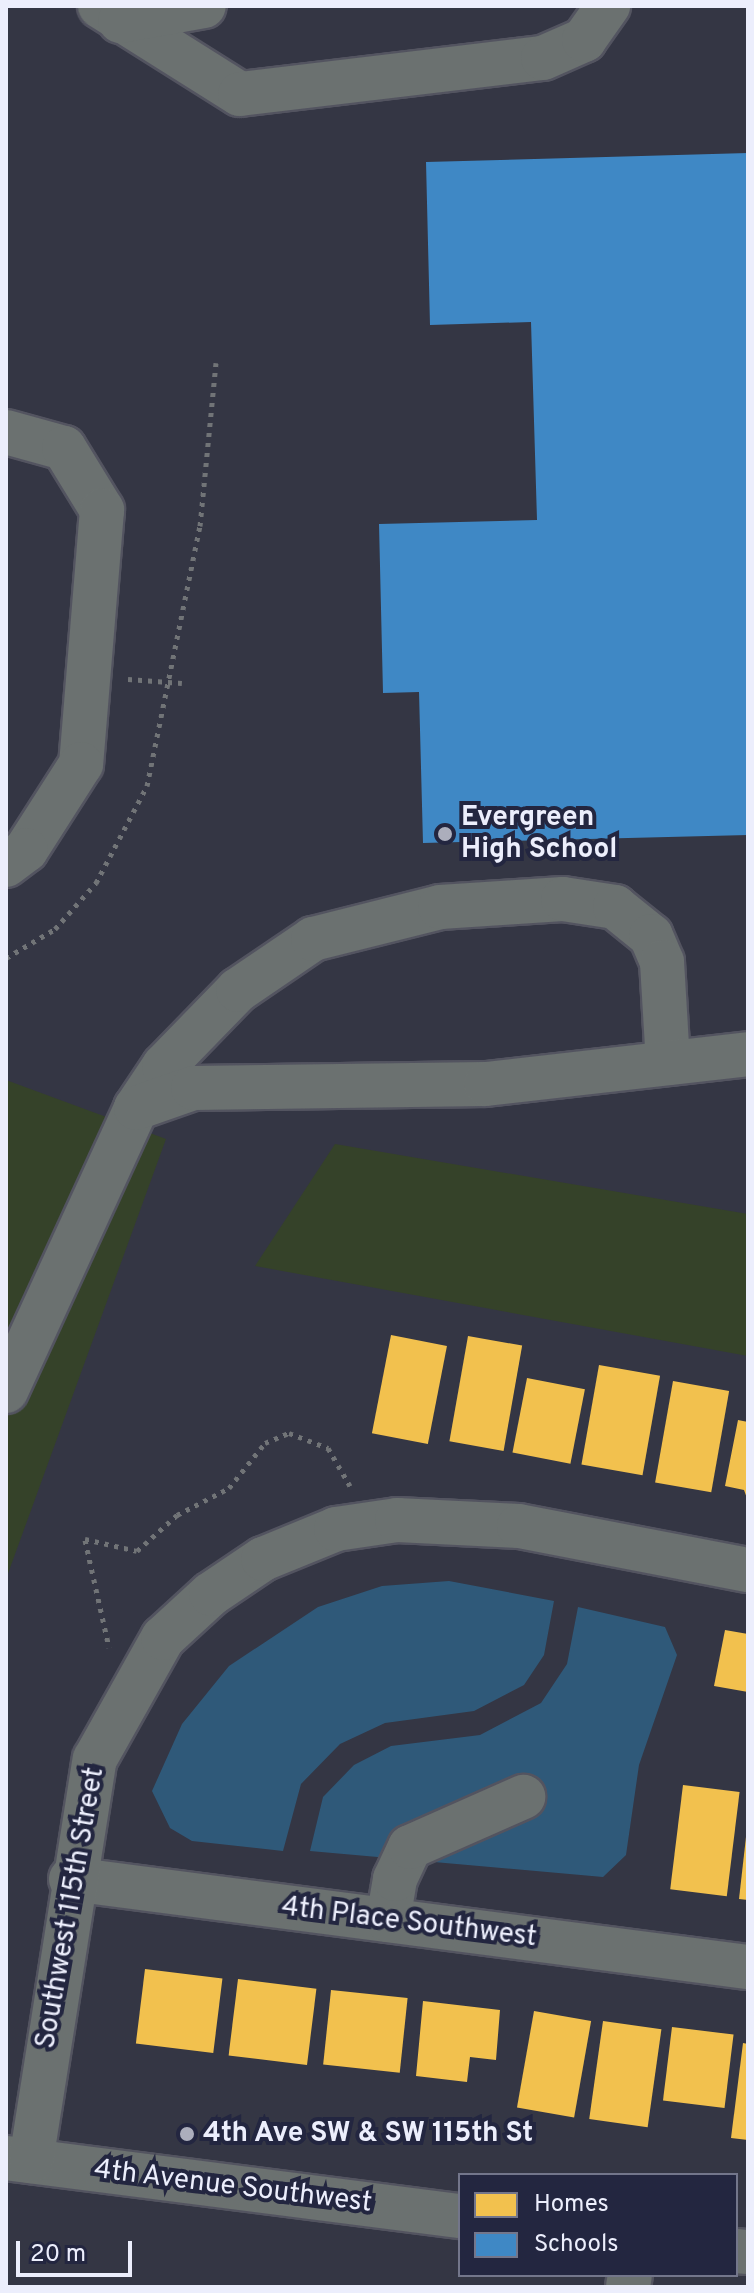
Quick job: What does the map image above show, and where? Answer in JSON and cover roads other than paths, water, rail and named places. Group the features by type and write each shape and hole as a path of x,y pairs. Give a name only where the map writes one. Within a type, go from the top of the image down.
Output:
{"street":[{"path":"110,14 204,6"},
{"path":"110,14 240,94 543,58 584,40 608,6"},
{"path":"6,432 64,448 102,510 91,677 81,764 26,850 6,865"},
{"path":"6,1391 136,1108 164,1066 238,990 313,939 440,907 563,899 615,907 651,936 662,962 668,1063"},
{"path":"136,1108 193,1088 486,1084 748,1054"},
{"name":"Southwest 115th Street","path":"18,2160 95,1759 122,1699 163,1638 211,1594 263,1559 346,1527 451,1520 519,1526 748,1570"},
{"path":"388,1920 395,1879 410,1847 523,1797"},
{"name":"4th Place Southwest","path":"71,1879 748,1967"},
{"name":"4th Avenue Southwest","path":"18,2160 458,2216"}],"water":[{"path":"449,1581 554,1601 544,1655 524,1685 474,1711 385,1723 340,1744 301,1784 283,1851 192,1841 170,1828 152,1791 182,1724 229,1666 318,1607 382,1586"},
{"path":"578,1607 665,1627 677,1655 639,1765 626,1855 603,1877 310,1851 323,1797 354,1765 391,1746 480,1735 541,1703 567,1664"}],"place":[{"name":"Evergreen High School","path":"445,834"},
{"name":"4th Ave SW & SW 115th St","path":"187,2134"}]}
